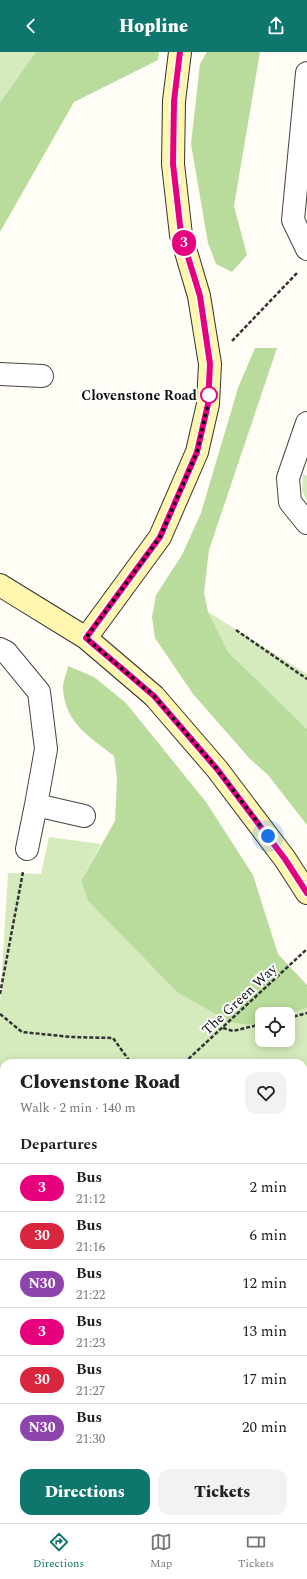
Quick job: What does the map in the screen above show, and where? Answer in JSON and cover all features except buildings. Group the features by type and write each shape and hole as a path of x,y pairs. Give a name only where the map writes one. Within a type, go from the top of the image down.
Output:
{"street":[{"path":"86,638 160,537 197,452 207,411 210,364 200,296 181,234 173,164 174,101 180,52"},
{"path":"304,259 293,220 307,73"},
{"path":"0,374 42,376"},
{"path":"307,423 288,478 290,502 307,523"},
{"path":"0,585 86,638 154,696 217,769 285,859 307,893"},
{"path":"0,649 6,652 39,692 46,749 27,849"},
{"path":"36,805 84,816"}],"path":[{"path":"210,364 304,259"},
{"path":"236,630 307,679"},
{"path":"0,994 27,849"},
{"name":"The Green Way","path":"188,1059 307,949"},
{"path":"295,1016 307,1013"},
{"path":"0,1014 22,1032 71,1037 113,1038 128,1059"},
{"path":"223,1028 233,1031 255,1026"}],"green space":[{"path":"0,52 63,52 0,118"},
{"path":"36,52 159,52 158,60 74,102 0,232 0,103"},
{"path":"207,52 260,52 234,206 247,255 232,272 216,264 208,243 191,144 200,64"},
{"path":"255,348 277,348 209,550 204,593 208,612 228,652 307,729 307,825 268,775 250,759 193,694 155,638 152,617 156,595 182,555 201,513 238,388"},
{"path":"303,474 307,476 307,500 302,491"},
{"path":"208,612 307,674 307,729 228,652"},
{"path":"68,666 94,677 126,703 206,802 253,875 278,954 307,985 307,1008 295,1012 295,1007 255,1007 255,1024 250,1025 230,1022 177,992 88,901 81,881 115,821 117,778 114,756 88,736 74,721 69,712 65,702 63,687"},
{"path":"49,837 101,844 81,881 88,901 177,992 250,1025 255,1024 255,1047 295,1047 295,1012 307,1008 307,1059 0,1059 0,1003 8,873 41,874"}],"bus line":[{"name":"3","path":"180,52 174,101 173,164 181,234 200,296 210,364 208,404 197,452 160,537 86,638 154,696 217,769 285,859 307,893"}],"place":[{"name":"Clovenstone Road","path":"209,395"}],"route":[{"path":"209,395 209,391 208,404 197,452 160,537 86,638 154,696 217,769 268,836"}]}
